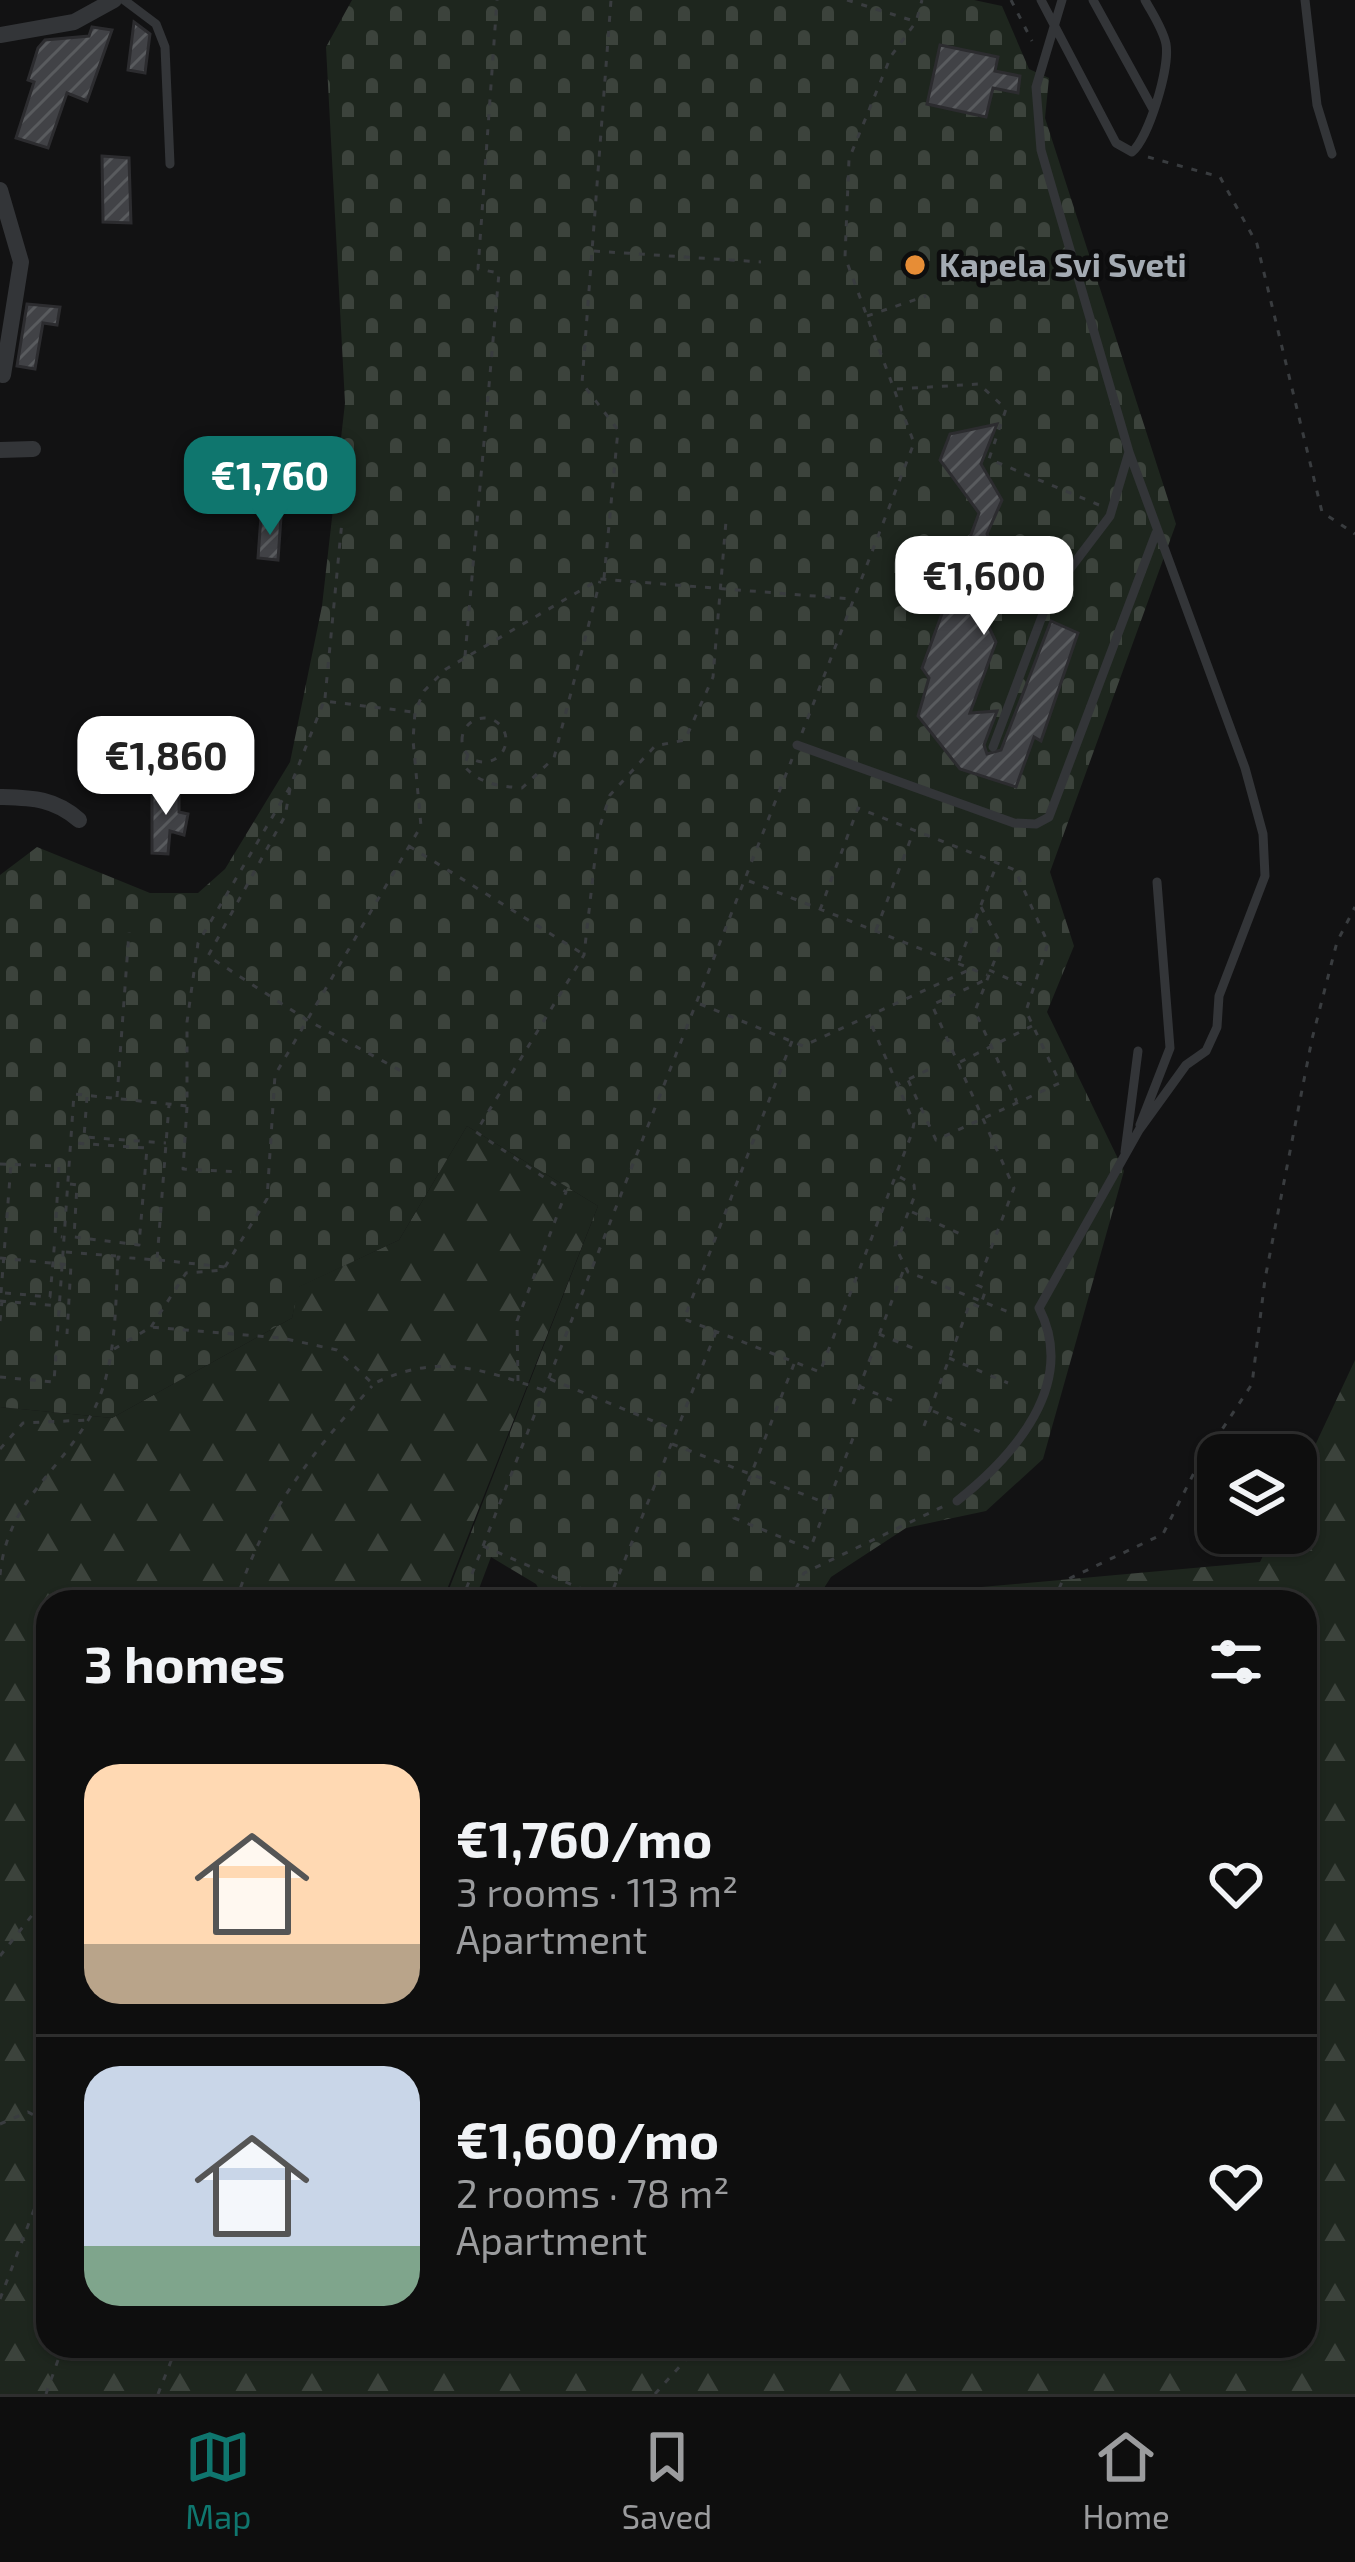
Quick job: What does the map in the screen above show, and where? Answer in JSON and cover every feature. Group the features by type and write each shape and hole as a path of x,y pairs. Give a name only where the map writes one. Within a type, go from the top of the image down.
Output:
{"street":[{"path":"0,34 74,22 114,0"},
{"path":"0,190 16,230 21,262 3,375"},
{"path":"0,450 33,449"},
{"path":"0,797 38,798 62,805 79,820"}],"lane":[{"path":"124,0 156,24 165,47 170,164"},
{"path":"1041,0 1116,143 1132,152 1144,142 1166,45 1145,0"},
{"path":"957,1501 1020,1444 1042,1400 1053,1335 1039,1308 1139,1130 1186,1066 1206,1051 1216,1027 1219,996 1258,905 1266,853 1245,767 1129,452 1041,150 1036,87 1062,0"},
{"path":"1093,0 1153,109"},
{"path":"1305,0 1317,105 1331,154"},
{"path":"993,747 1050,595 1096,540 1112,511 1129,452"},
{"path":"797,745 1014,823 1036,824 1049,817 1156,533"},
{"path":"1139,1130 1149,1091 1170,1048 1157,882"},
{"path":"1124,1157 1138,1051"}],"path":[{"path":"465,658 499,273 478,269 497,0"},
{"path":"468,755 489,761 502,753 506,739 500,725 482,718 469,724 462,742 468,755 464,766 472,776 493,785 522,788 554,758 602,579 618,430 582,383 611,0"},
{"path":"847,0 916,22"},
{"path":"465,1590 699,1004 914,443 845,257 849,159 891,56 916,22 922,0"},
{"path":"1011,0 1042,60"},
{"path":"1132,152 1220,177 1257,244 1322,512 1355,534"},
{"path":"592,251 761,262"},
{"path":"867,316 926,296"},
{"path":"894,389 979,385 1006,409 989,459 1112,511"},
{"path":"242,1172 183,1169 188,1022 198,943 290,788 325,701 342,520"},
{"path":"518,1382 517,1321 566,1192 476,1132 584,955 598,832 610,795 655,746 685,740 712,677 726,521"},
{"path":"112,1350 151,1328 186,1273 225,1267 267,1199 275,1075 421,826 415,712 424,691 465,658 602,579 853,599"},
{"path":"325,701 415,712"},
{"path":"290,788 285,816 208,956 307,1020 405,1073"},
{"path":"820,910 858,808 1016,870 1048,943 1026,1011 1060,1083 937,1140 908,1080"},
{"path":"875,932 914,830"},
{"path":"409,846 584,955"},
{"path":"957,965 998,862"},
{"path":"746,880 957,965 1030,988"},
{"path":"980,907 1001,944 975,1011 1017,1103"},
{"path":"1058,1590 1062,1582 1163,1534 1196,1469 1252,1384 1264,1279 1312,1039 1337,942 1355,907"},
{"path":"117,1099 129,932"},
{"path":"699,1004 803,1046 970,969"},
{"path":"924,1426 970,1303 980,1307 982,1302 986,1289 977,1285 1014,1188 932,1005 987,975"},
{"path":"792,1041 684,1319 820,1372 898,1176 914,1123 868,1017"},
{"path":"958,1062 1032,1026"},
{"path":"898,1085 936,1066"},
{"path":"0,1377 53,1382 74,1094 187,1106"},
{"path":"87,1096 84,1137 166,1143"},
{"path":"157,1260 170,1104"},
{"path":"68,1184 77,1185 74,1238 139,1244 147,1148 71,1143"},
{"path":"0,1163 59,1166 50,1297 1,1293 11,1164"},
{"path":"898,1176 914,1185 895,1246 905,1266 1011,1313"},
{"path":"909,1211 965,1235"},
{"path":"55,1236 65,1237"},
{"path":"64,1252 225,1267"},
{"path":"0,1575 22,1504 89,1420 112,1350 118,1257"},
{"path":"2,1258 71,1265 67,1334"},
{"path":"853,1404 905,1266"},
{"path":"0,1321 1,1301 61,1306"},
{"path":"151,1328 282,1338 337,1350 373,1384"},
{"path":"612,1590 716,1332"},
{"path":"879,1334 920,1351"},
{"path":"949,1358 1008,1383"},
{"path":"795,1362 734,1518 810,1549 854,1433"},
{"path":"240,1590 252,1548 304,1461 373,1384 411,1366 479,1368 544,1390"},
{"path":"549,1379 676,1431"},
{"path":"859,1386 901,1404"},
{"path":"930,1410 987,1435"},
{"path":"0,1449 23,1423 89,1420"},
{"path":"671,1444 827,1504"},
{"path":"795,1590 804,1573 957,1501"},
{"path":"482,1546 583,1590"},
{"path":"0,1956 36,1910"},
{"path":"0,2124 28,2112 36,2116"},
{"path":"0,2299 36,2204"},
{"path":"46,2394 59,2358"},
{"path":"158,2394 172,2358"},
{"path":"655,2394 687,2358"}],"green space":[{"path":"352,0 974,0 1002,6 1029,69 1049,78 1045,118 1176,524 1050,872 1074,946 1047,1012 1124,1171 1043,1459 986,1511 906,1528 831,1577 823,1590 539,1590 491,1557 479,1590 449,1590 598,1206 467,1126 399,1240 299,1287 292,1318 112,1418 0,1407 0,875 37,847 150,893 198,893 225,869 290,762 322,606 345,403 326,47"},
{"path":"467,1126 598,1206 447,1590 36,1590 36,2358 1317,2358 1317,1590 948,1590 1260,1562 1264,1554 1317,1554 1317,1441 1355,1360 1355,2394 0,2394 0,1407 112,1418 292,1318 298,1287 399,1240"}],"building":[{"path":"134,22 150,34 145,73 128,70"},
{"path":"92,27 112,30 87,101 67,93 48,148 16,138 34,82 28,80 38,48 45,40 89,36"},
{"path":"940,45 998,57 995,71 1020,76 1018,93 993,88 986,117 927,104"},
{"path":"102,156 129,158 131,223 103,222"},
{"path":"27,304 60,307 57,325 43,323 35,369 17,366"},
{"path":"997,424 981,464 1002,500 987,534 1024,597 1017,607 996,609 987,623 996,642 970,713 997,711 984,745 987,754 1001,750 1051,621 1078,633 1041,741 1034,737 1016,787 960,769 918,716 929,678 922,668 979,513 940,460 950,434"},
{"path":"261,516 281,517 278,560 258,558"},
{"path":"152,787 179,787 179,812 188,814 184,835 170,831 168,854 152,853"}],"place":[{"name":"Kapela Svi Sveti","path":"915,265"}]}
